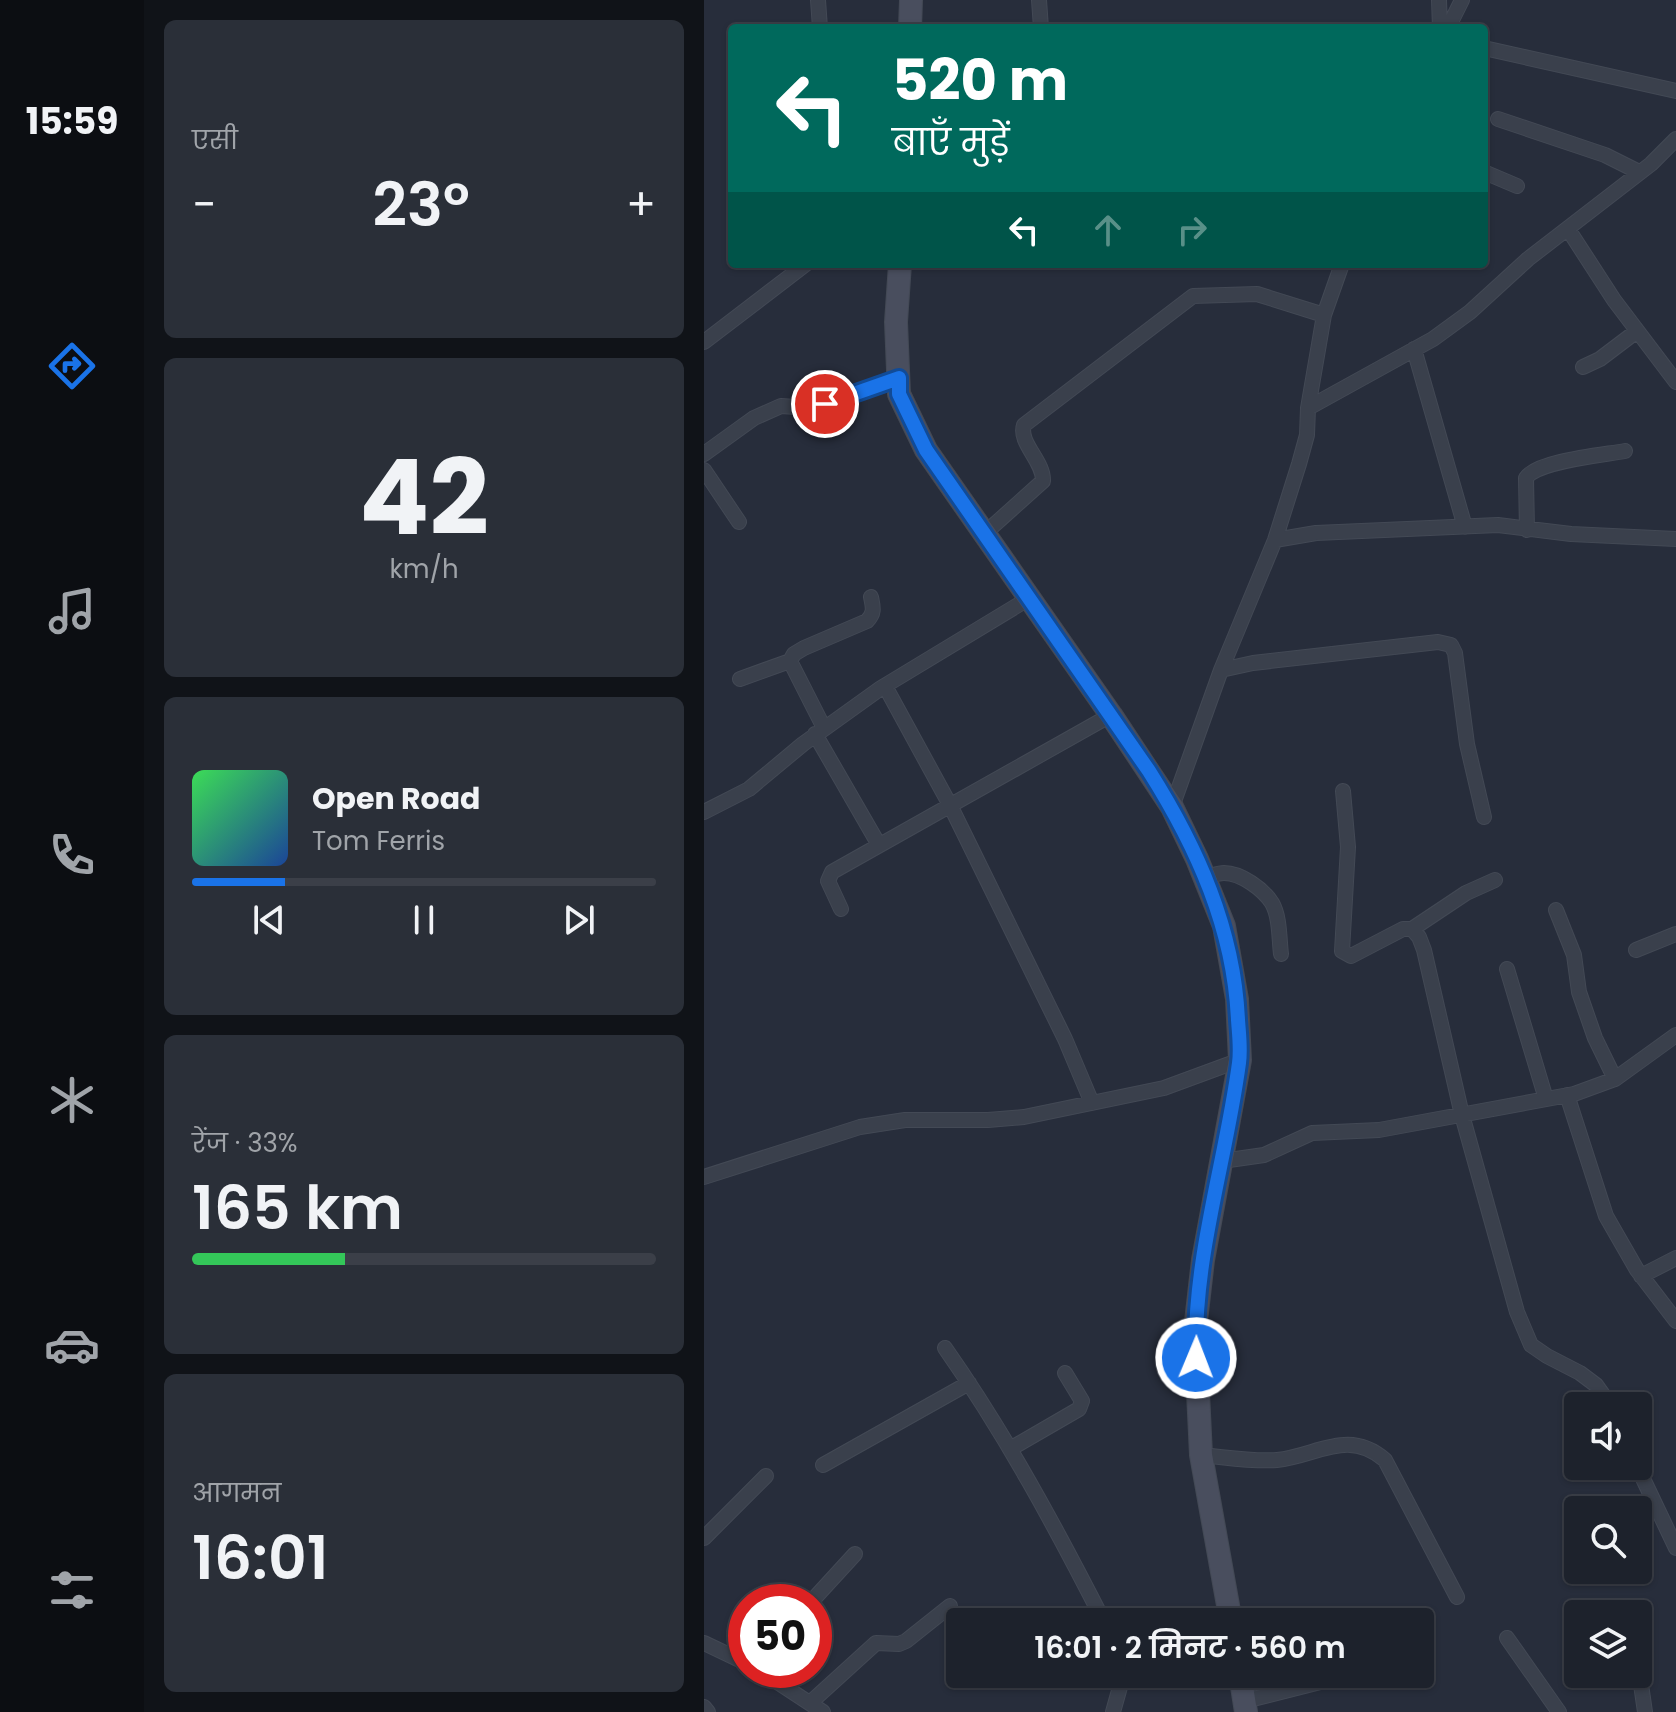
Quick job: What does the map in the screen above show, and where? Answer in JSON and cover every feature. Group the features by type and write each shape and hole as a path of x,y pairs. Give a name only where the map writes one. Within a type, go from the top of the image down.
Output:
{"main road":[{"path":"910,24 911,0"},
{"path":"900,268 896,322 899,394 926,450 1172,807 1224,926 1235,984 1240,1060 1203,1260 1195,1330 1201,1455 1229,1608"}],"street":[{"path":"818,0 820,24"},
{"path":"1039,0 1041,24"},
{"path":"1439,0 1440,24"},
{"path":"1450,24 1462,0"},
{"path":"1488,49 1676,91"},
{"path":"1498,119 1605,155 1639,172"},
{"path":"1308,408 1414,349 1470,312 1528,259 1676,139"},
{"path":"1488,174 1517,186"},
{"path":"1568,229 1637,331 1676,382"},
{"path":"704,342 801,268"},
{"path":"1172,807 1221,670 1275,540 1307,435 1308,408 1324,315 1341,268"},
{"path":"984,534 1043,481 1042,469 1023,436 1024,425 1159,324 1186,300 1200,295 1257,294 1324,315"},
{"path":"1583,367 1600,359 1637,331"},
{"path":"1414,349 1465,527"},
{"path":"704,454 754,418 781,406 811,408 899,378"},
{"path":"1527,530 1526,478 1529,473 1552,465 1625,451"},
{"path":"704,470 739,522"},
{"path":"1275,540 1316,533 1498,525 1527,530 1676,539"},
{"path":"740,679 790,661 794,654 804,648 867,621 874,609 871,597"},
{"path":"704,812 749,789 820,731 885,686 1028,599"},
{"path":"1221,670 1253,663 1438,642 1451,645 1455,653 1467,744 1484,817"},
{"path":"790,661 820,731 879,845"},
{"path":"885,686 950,805 1065,1039 1092,1103"},
{"path":"841,909 828,881 829,875 1111,715"},
{"path":"1343,791 1348,847 1342,951 1351,956 1403,929 1412,929 1466,893 1495,880"},
{"path":"1205,877 1224,873 1235,875 1262,892 1273,905 1281,954"},
{"path":"1556,910 1574,955 1579,992 1595,1038 1615,1079"},
{"path":"1412,929 1424,950 1462,1115 1517,1312 1531,1345 1580,1373 1601,1392"},
{"path":"1636,950 1676,934"},
{"path":"1507,969 1546,1099"},
{"path":"1222,1161 1264,1155 1312,1133 1379,1130 1567,1095 1615,1079 1676,1035"},
{"path":"704,1177 872,1125 905,1120 1024,1117 1164,1088 1240,1060"},
{"path":"1567,1095 1606,1216 1641,1276 1676,1321"},
{"path":"1641,1276 1676,1258"},
{"path":"945,1348 1010,1449 1096,1608"},
{"path":"1010,1449 1079,1409 1082,1401 1065,1373"},
{"path":"823,1465 969,1383"},
{"path":"1201,1455 1274,1460 1345,1444 1377,1453 1385,1460 1457,1597"},
{"path":"704,1538 766,1476"},
{"path":"1644,1480 1676,1548"},
{"path":"828,1584 855,1554"},
{"path":"786,1688 817,1708 876,1643 899,1644 906,1641 950,1606"},
{"path":"1507,1638 1559,1712"},
{"path":"704,1643 728,1654"},
{"path":"1113,1712 1120,1688"},
{"path":"1246,1707 1307,1688"},
{"path":"1642,1688 1645,1712"},
{"path":"704,1707 708,1712"}],"route":[{"path":"825,404 899,378 899,394 926,450 1172,807 1219,910 1237,999 1240,1060 1203,1260 1195,1330 1196,1358"}]}
